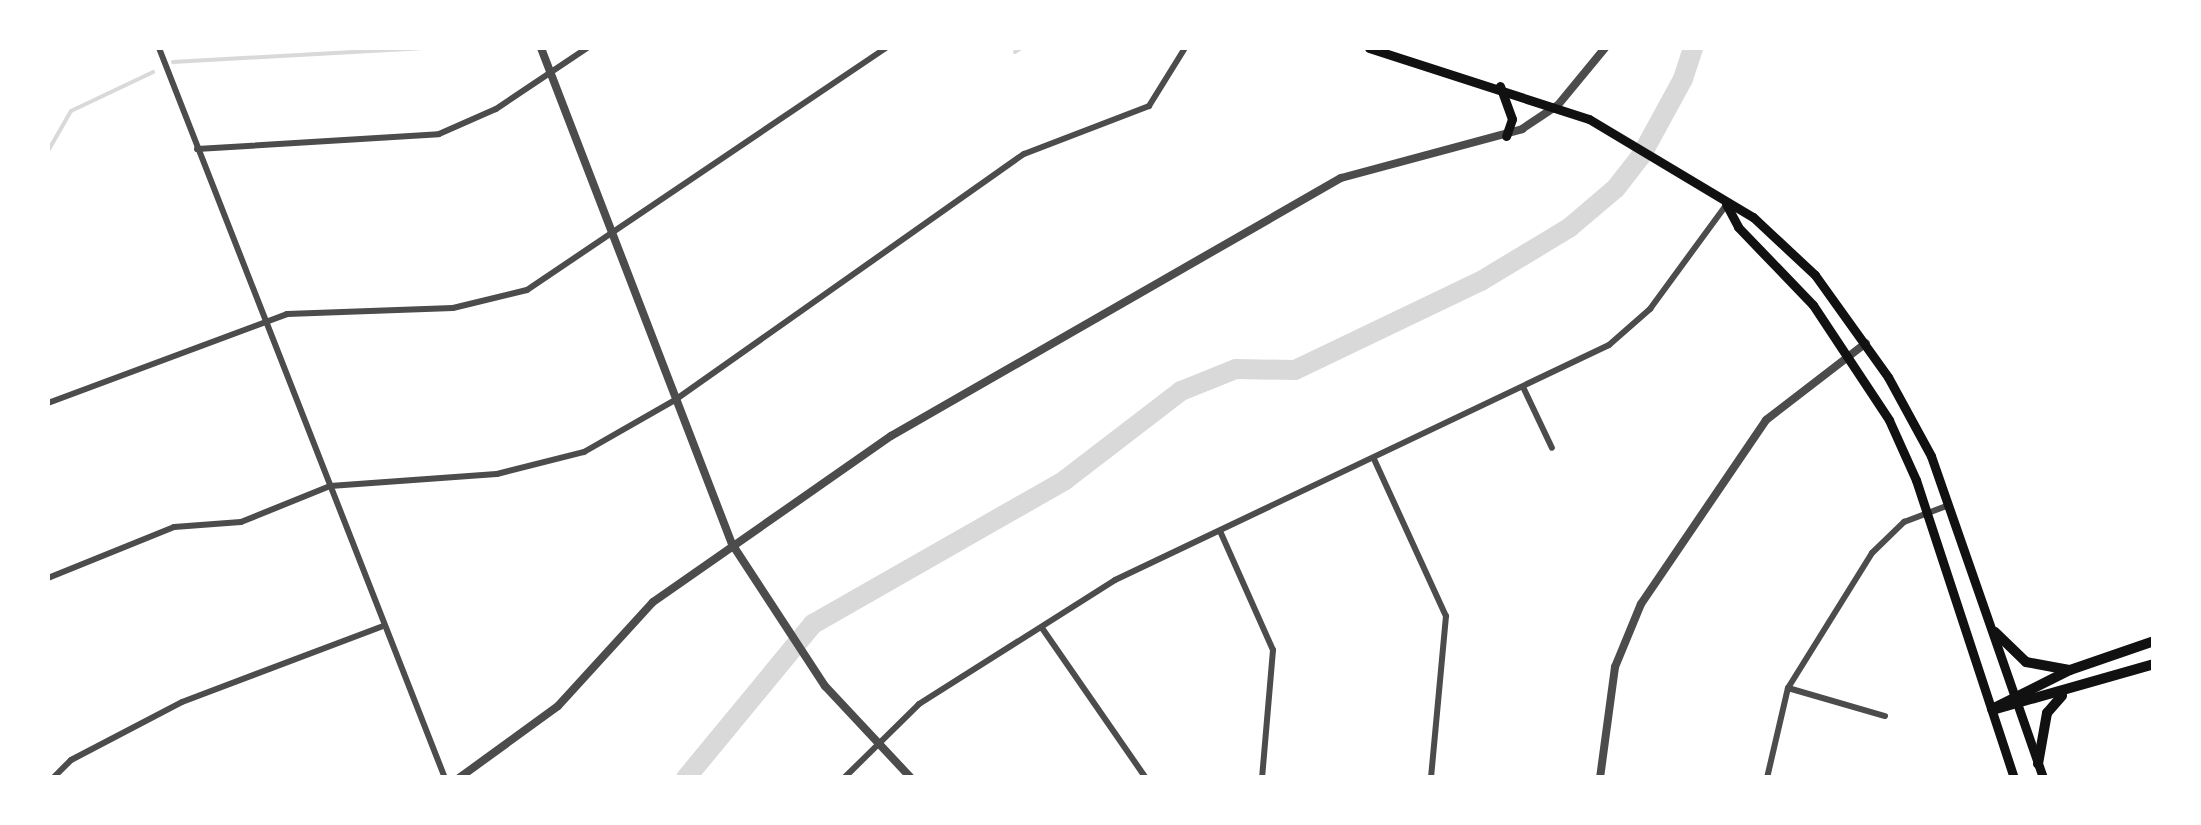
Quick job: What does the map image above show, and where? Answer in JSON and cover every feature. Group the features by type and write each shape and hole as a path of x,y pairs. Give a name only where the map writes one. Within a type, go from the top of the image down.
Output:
{"highway":[{"path":"1995,632 2026,662 2070,670"},
{"path":"1992,709 2014,694 2070,670 2154,640"},
{"path":"1992,709 2018,707 2154,664"},
{"path":"2038,764 2047,712 2067,692"}],"main road":[{"path":"1369,48 1558,104 1613,131 1726,204 1753,217 1815,275 1866,343 1912,418 1950,504 2043,778"},
{"path":"1500,86 1512,119 1506,136"},
{"path":"1726,204 1738,228 1792,280 1848,353 1889,420 1927,512 2014,778"}],"street":[{"path":"159,48 381,626 445,778"},
{"path":"541,48 732,544 808,664 910,778"},
{"path":"197,149 439,134 496,109 587,48"},
{"path":"48,403 264,320 508,298 612,235 886,48"},
{"path":"48,578 174,527 242,522 330,486 497,474 548,464 621,434 1024,154 1150,106 1185,48"},
{"path":"459,778 532,728 632,620 732,544 931,410 1242,239 1316,190 1367,168 1506,136 1558,104 1605,48"},
{"path":"844,778 919,704 1114,580 1524,389 1628,332 1726,204"},
{"path":"1600,778 1615,667 1641,604 1766,420 1848,353 1866,343"},
{"path":"1524,389 1552,448"},
{"path":"1374,459 1446,616 1431,778"},
{"path":"1767,778 1788,688 1872,553 1886,534 1950,504"},
{"path":"1220,532 1272,650 1276,676 1262,778"},
{"path":"53,778 70,760 182,702 381,626"},
{"path":"1042,628 1146,778"},
{"path":"1788,688 1885,716"}],"waterway":[{"path":"173,62 421,48"},
{"path":"1015,52 1021,48"},
{"path":"686,778 813,624 1065,480 1181,391 1236,369 1295,370 1481,281 1569,228 1616,188 1641,156 1683,79 1693,48"},
{"path":"48,151 71,111 153,72"}]}
